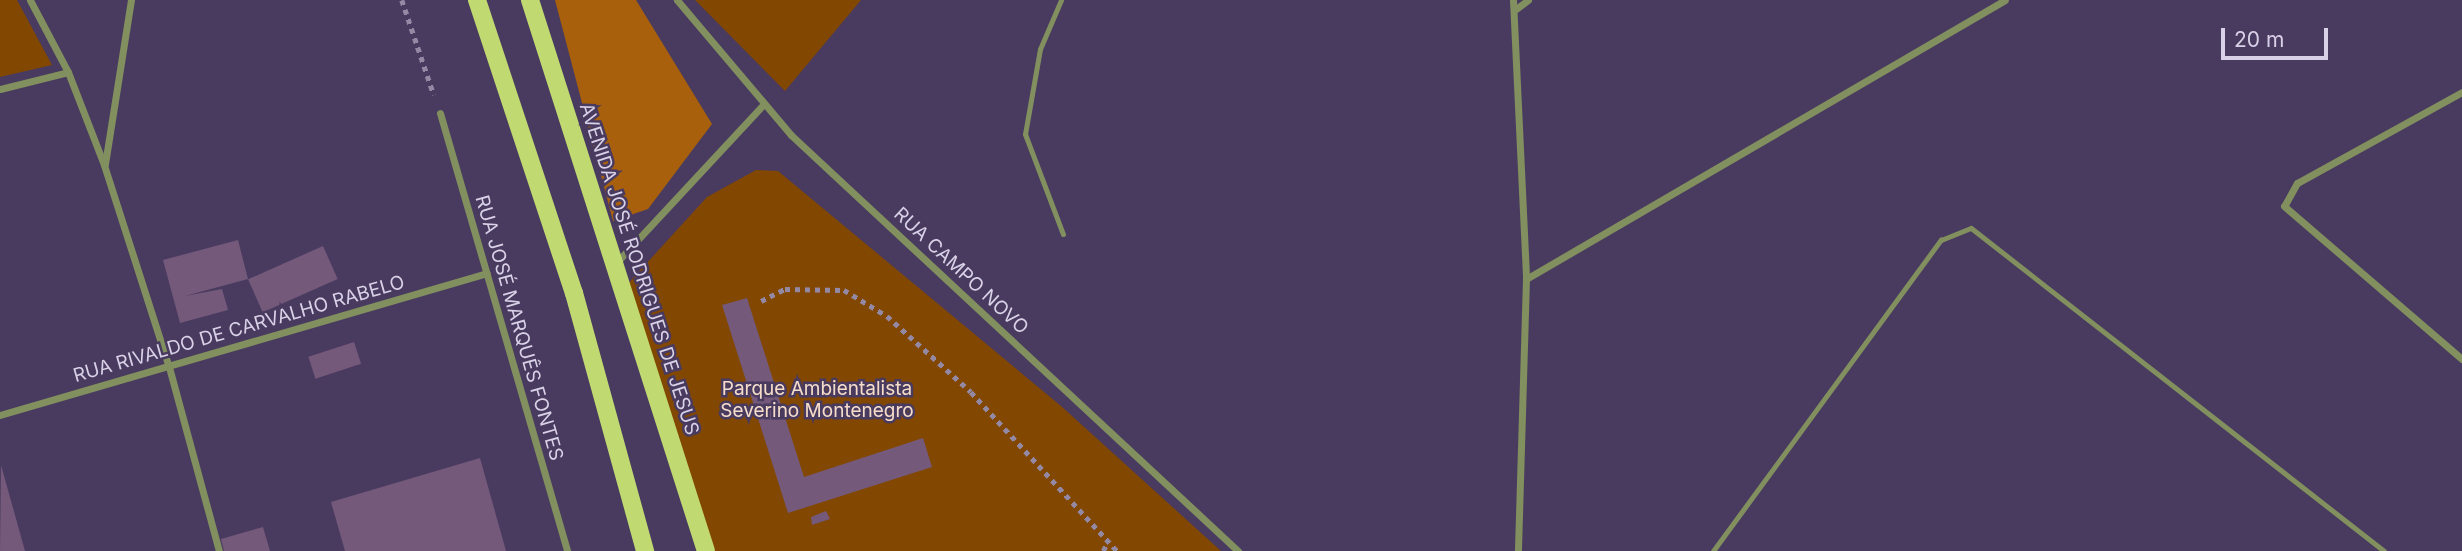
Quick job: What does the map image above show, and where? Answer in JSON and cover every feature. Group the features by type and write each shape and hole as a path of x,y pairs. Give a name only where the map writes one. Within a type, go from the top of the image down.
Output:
{"main road":[{"path":"477,0 574,293 645,551"},
{"name":"AVENIDA JOSÉ RODRIGUES DE JESUS","path":"530,0 706,551"}],"street":[{"path":"30,0 68,72 104,164 169,367 219,551"},
{"path":"104,164 131,0"},
{"name":"RUA CAMPO NOVO","path":"677,0 763,105 1238,551"},
{"path":"1513,0 1516,9 1526,279 1518,551"},
{"path":"1516,9 1528,0"},
{"path":"1526,279 2005,0"},
{"path":"0,89 68,72"},
{"path":"2462,92 2297,183 2284,206 2462,359"},
{"path":"616,264 763,105"},
{"name":"RUA JOSÉ MARQUÊS FONTES","path":"440,113 566,551"},
{"name":"RUA RIVALDO DE CARVALHO RABELO","path":"0,415 487,273"}],"lane":[{"path":"1061,0 1040,48 1025,134 1062,234"},
{"path":"1713,551 1941,240 1971,228 2384,551"}],"path":[{"path":"402,0 440,113"},
{"path":"761,300 785,289 844,290 887,316 971,392 1117,551"},
{"path":"1102,551 1108,541"}],"green space":[{"path":"0,0 17,0 52,65 0,77"},
{"path":"695,0 861,0 785,91"},
{"name":"Parque Ambientalista Severino Montenegro","path":"756,170 778,171 1061,406 1221,551 707,551 624,288 707,197"}],"shaded area":[{"path":"555,0 636,0 712,124 648,209 613,221"}],"building":[{"path":"238,240 248,279 185,296 222,289 228,310 180,323 163,260"},
{"path":"323,246 338,279 263,312 248,279"},
{"path":"747,298 804,477 923,438 932,467 788,513 722,305"},
{"path":"354,342 361,364 315,379 308,357"},
{"path":"480,458 506,551 345,551 331,502"},
{"path":"1,465 25,551 0,551"},
{"path":"826,511 830,519 812,525 811,517"},
{"path":"263,527 270,551 224,551 221,539"}]}
